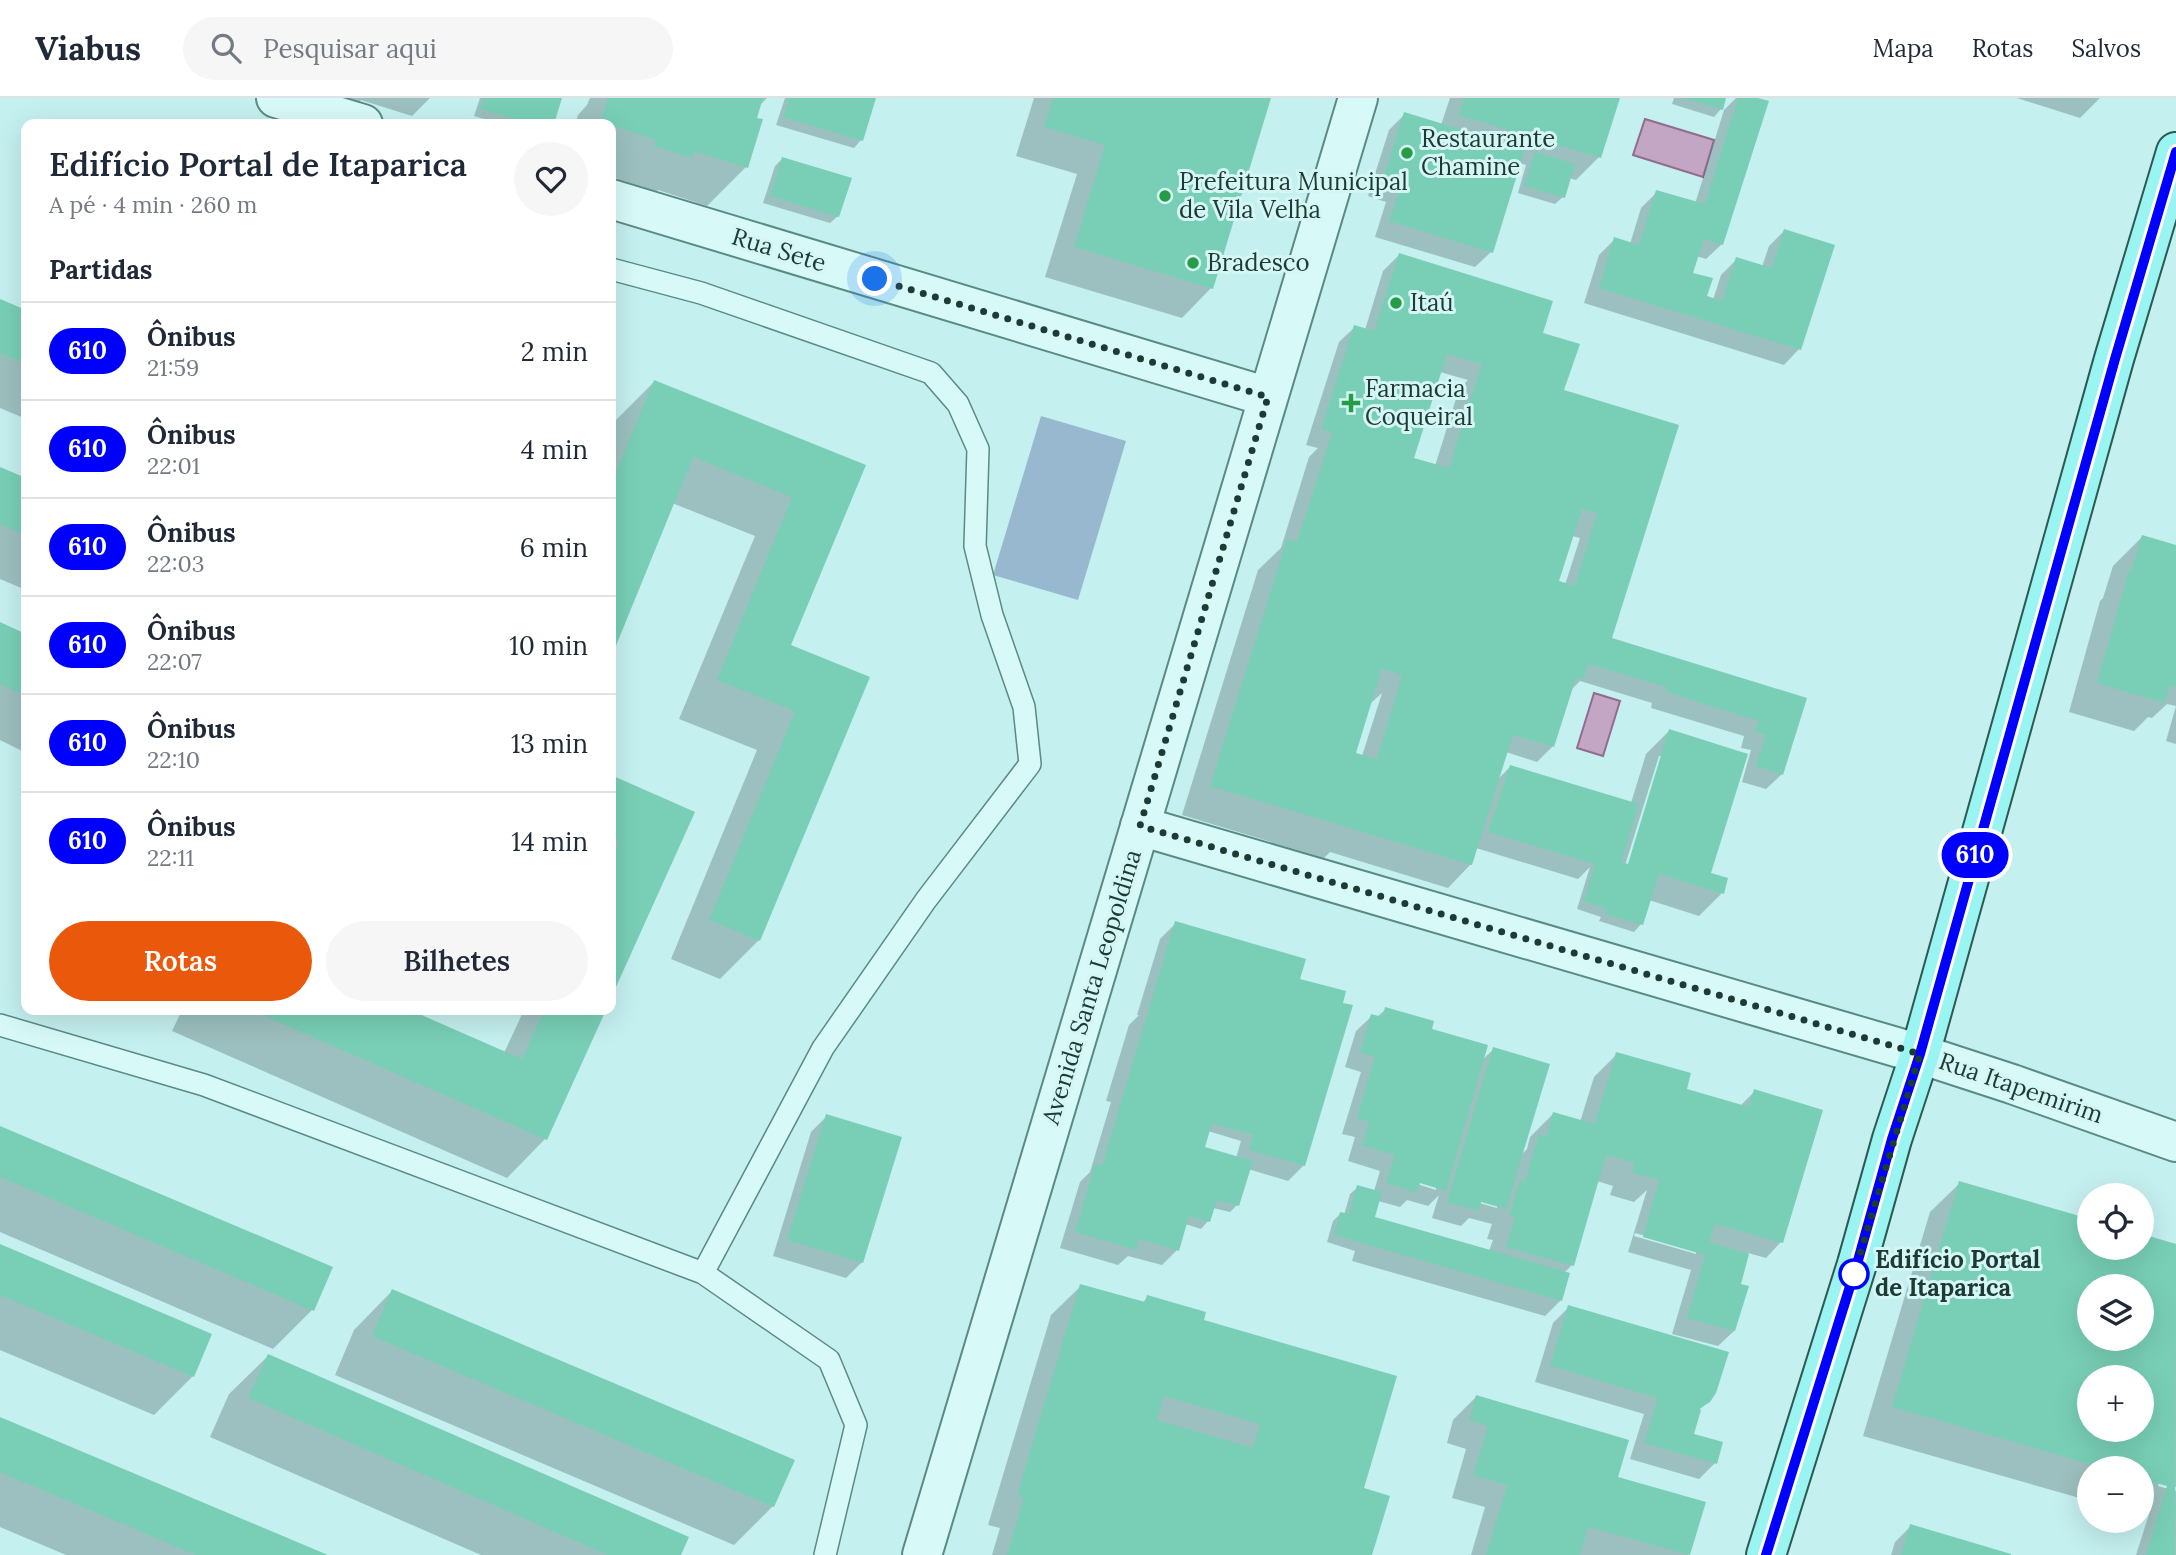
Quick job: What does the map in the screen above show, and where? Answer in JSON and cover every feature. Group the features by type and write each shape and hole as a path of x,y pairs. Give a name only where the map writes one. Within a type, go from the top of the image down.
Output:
{"main road":[{"path":"1766,1555 1920,1054 2111,372 2176,152"}],"street":[{"path":"276,98 346,119"},
{"name":"Avenida Santa Leopoldina","path":"922,1555 1358,98"},
{"name":"Rua Sete","path":"616,201 1268,397"},
{"name":"Rua Itapemirim","path":"1140,826 1920,1054 2176,1142"}],"lane":[{"path":"616,270 701,293 931,373 958,404 978,449 975,545 992,615 1024,707 1030,764 926,900 823,1048 704,1273"},
{"path":"0,1024 204,1085 704,1273 830,1360 856,1425 825,1555"}],"shaded area":[{"path":"1645,119 1714,140 1703,177 1633,155"},
{"path":"1041,416 1126,441 1078,600 993,575"},
{"path":"1594,693 1620,701 1603,756 1577,748"}],"building":[{"path":"484,98 562,98 556,119 514,119 480,109"},
{"path":"608,98 763,98 757,118 763,119 748,168 694,151 692,158 654,146 656,140 616,127 616,119 602,119"},
{"path":"789,98 876,98 863,141 783,117"},
{"name":"Prefeitura Municipal de Vila Velha","path":"1053,98 1271,98 1213,289 1074,247 1105,145 1044,127"},
{"path":"1464,98 1620,98 1601,158 1459,115"},
{"path":"1684,98 1726,98 1723,110"},
{"path":"1738,98 1769,101 1723,245 1704,239 1693,273 1713,278 1707,296 1722,301 1736,257 1772,268 1784,229 1835,245 1801,350 1599,288 1614,237 1639,245 1656,190 1705,204"},
{"path":"1404,112 1525,149 1493,253 1389,221 1401,186 1383,180"},
{"path":"1535,152 1575,164 1565,198 1524,186"},
{"path":"782,157 852,178 839,217 770,196"},
{"path":"1399,253 1553,301 1543,333 1580,344 1564,390 1679,425 1612,638 1807,698 1783,775 1756,766 1766,735 1755,732 1759,721 1666,692 1667,687 1588,664 1583,680 1576,678 1554,747 1513,735 1472,865 1210,786 1287,539 1297,542 1332,432 1321,429 1354,325 1374,331","holes":["1447,354 1482,364 1449,468 1414,458","1582,509 1597,513 1575,586 1559,581","1382,668 1402,675 1377,759 1356,753"]},
{"path":"0,299 21,308 21,362 0,353"},
{"path":"654,380 866,465 791,645 870,677 760,941 709,920 795,711 717,680 792,497 693,457 616,646 616,472"},
{"path":"0,467 21,476 21,533 0,524"},
{"path":"2142,535 2176,545 2176,687 2170,685 2164,703 2097,683 2129,570 2131,571"},
{"path":"0,622 21,632 21,694 0,684"},
{"path":"1669,729 1748,754 1711,873 1728,878 1724,894 1659,874 1643,925 1605,914 1607,909 1584,901 1595,864 1488,832 1510,765 1639,804 1621,862 1628,864"},
{"path":"616,777 695,812 616,987 616,848 619,841 616,840"},
{"path":"1175,921 1306,959 1300,979 1346,991 1343,1003 1353,1005 1305,1166 1249,1150 1253,1135 1212,1123 1205,1147 1253,1161 1239,1206 1217,1200 1210,1222 1189,1216 1179,1251 1139,1239 1136,1250 1075,1232 1095,1164 1102,1166"},
{"path":"1385,1007 1434,1021 1432,1029 1488,1045 1446,1191 1420,1183 1417,1193 1386,1183 1395,1155 1362,1145 1369,1122 1357,1118 1375,1057 1360,1052 1371,1014 1383,1017"},
{"path":"262,1015 421,1015 522,1059 542,1015 604,1015 547,1140"},
{"path":"1493,1047 1550,1064 1506,1209 1481,1202 1479,1211 1447,1202"},
{"path":"1616,1052 1691,1073 1687,1089 1749,1107 1754,1089 1823,1110 1783,1243 1715,1224 1709,1242 1749,1254 1741,1284 1749,1286 1735,1331 1687,1318 1705,1255 1643,1237 1659,1180 1632,1172 1635,1163 1606,1155 1574,1266 1506,1247 1515,1217 1509,1216 1520,1180 1525,1181 1539,1134 1546,1137 1553,1112 1595,1124"},
{"path":"826,1114 902,1137 863,1263 787,1240"},
{"path":"0,1126 333,1267 314,1311 0,1177"},
{"path":"1959,1181 2077,1215 2077,1260 2154,1260 2154,1238 2176,1244 2175,1555 2146,1555 2167,1486 2154,1482 2154,1456 2077,1456 2077,1460 1892,1407"},
{"path":"1357,1185 1382,1192 1375,1217 1570,1273 1562,1301 1334,1235 1340,1212 1349,1214"},
{"path":"0,1244 212,1334 194,1377 0,1295"},
{"path":"1080,1284 1145,1302 1147,1295 1206,1312 1204,1320 1397,1376 1364,1488 1390,1496 1372,1555 1007,1555 1024,1497 1017,1495","holes":["1164,1396 1260,1424 1253,1448 1157,1420"]},
{"path":"392,1289 795,1460 774,1507 372,1336"},
{"path":"1568,1305 1729,1352 1716,1393 1710,1402 1699,1409 1701,1410 1694,1434 1723,1442 1717,1464 1644,1443 1658,1398 1550,1366"},
{"path":"268,1354 689,1537 681,1555 608,1555 248,1398"},
{"path":"1476,1395 1629,1440 1618,1477 1706,1502 1690,1555 1588,1527 1580,1555 1486,1555 1507,1485 1473,1475 1488,1426 1469,1420"},
{"path":"0,1417 328,1555 196,1555 0,1472"},
{"path":"1910,1524 2011,1554 2011,1555 1901,1555"}],"bus line":[{"name":"610","path":"1766,1555 1920,1054 2115,359 2176,152"}],"place":[{"name":"Restaurante Chamine","path":"1407,153"},
{"name":"Prefeitura Municipal de Vila Velha","path":"1165,196"},
{"name":"Bradesco","path":"1193,263"},
{"name":"Itaú","path":"1396,303"},
{"name":"Farmacia Coqueiral","path":"1351,403"},
{"name":"Edifício Portal de Itaparica","path":"1854,1274"}],"route":[{"path":"875,279 1268,397 1140,826 1920,1054 1892,1139 1854,1274"}]}
